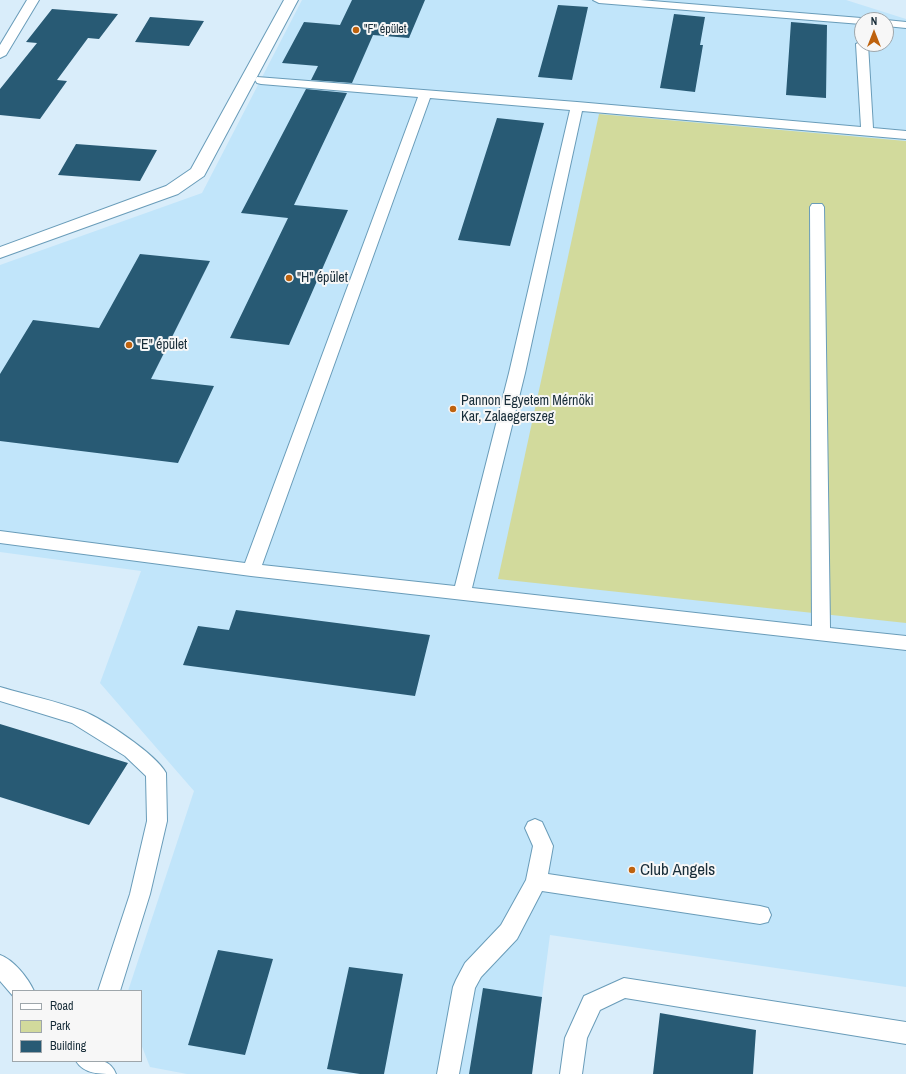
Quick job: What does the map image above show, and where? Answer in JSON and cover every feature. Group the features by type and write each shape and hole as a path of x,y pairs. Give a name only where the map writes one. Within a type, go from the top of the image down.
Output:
{"street":[{"path":"0,253 172,190 198,172 291,0"}],"lane":[{"path":"0,56 33,0"},
{"path":"598,0 854,20"},
{"path":"894,24 906,25"},
{"path":"862,52 867,131"},
{"path":"261,80 906,135"},
{"path":"251,570 425,94"},
{"path":"462,594 517,373 577,106"},
{"path":"817,207 821,634"},
{"path":"0,536 251,570 906,643"},
{"path":"0,694 78,717 132,750 156,773 157,821 140,894 109,990"},
{"path":"448,1074 464,988 473,970 509,932 536,881 543,846 535,828"},
{"path":"536,881 760,915"},
{"path":"0,965 22,990"},
{"path":"571,1074 576,1038 592,1003 624,988 906,1033"},
{"path":"83,1074 87,1062"},
{"path":"88,1062 105,1074"}],"shaded area":[{"name":"Pannon Egyetem Mérnöki Kar, Zalaegerszeg","path":"302,0 846,0 884,12 854,12 854,52 894,52 894,15 906,19 906,987 550,935 532,1074 187,1074 150,1067 142,1047 142,990 128,990 194,791 100,683 141,571 0,552 0,265 202,193"}],"green space":[{"path":"599,114 906,141 906,623 498,579"}],"building":[{"name":"\"F\" épület","path":"352,0 425,0 409,38 373,35 352,83 311,80 318,66 282,63 304,22 340,25"},
{"path":"558,5 588,7 572,80 538,77"},
{"path":"52,9 118,14 99,39 88,38 57,80 67,81 40,119 0,115 0,89 37,43 26,42"},
{"path":"674,14 705,17 700,45 703,45 695,92 660,88"},
{"path":"150,17 204,21 189,46 135,42"},
{"path":"791,22 827,25 826,98 786,95"},
{"name":"\"H\" épület","path":"306,89 347,93 294,205 348,210 289,345 230,338 288,218 241,213"},
{"path":"497,118 544,123 510,246 458,240"},
{"path":"76,144 157,150 140,181 58,175"},
{"name":"\"E\" épület","path":"140,254 210,261 151,379 214,386 178,463 0,441 0,374 33,320 99,328"},
{"path":"236,610 430,635 415,696 183,665 198,626 229,630"},
{"path":"0,724 128,763 89,825 0,797"},
{"path":"218,950 273,959 245,1055 188,1045"},
{"path":"349,967 403,974 384,1074 360,1074 327,1069"},
{"path":"483,988 542,997 532,1074 469,1074"},
{"path":"660,1013 756,1030 753,1074 653,1074"}],"place":[{"name":"\"F\" épület","path":"356,30"},
{"name":"\"H\" épület","path":"289,278"},
{"name":"\"E\" épület","path":"129,345"},
{"name":"Pannon Egyetem Mérnöki Kar, Zalaegerszeg","path":"453,409"},
{"name":"Club Angels","path":"632,870"}]}
